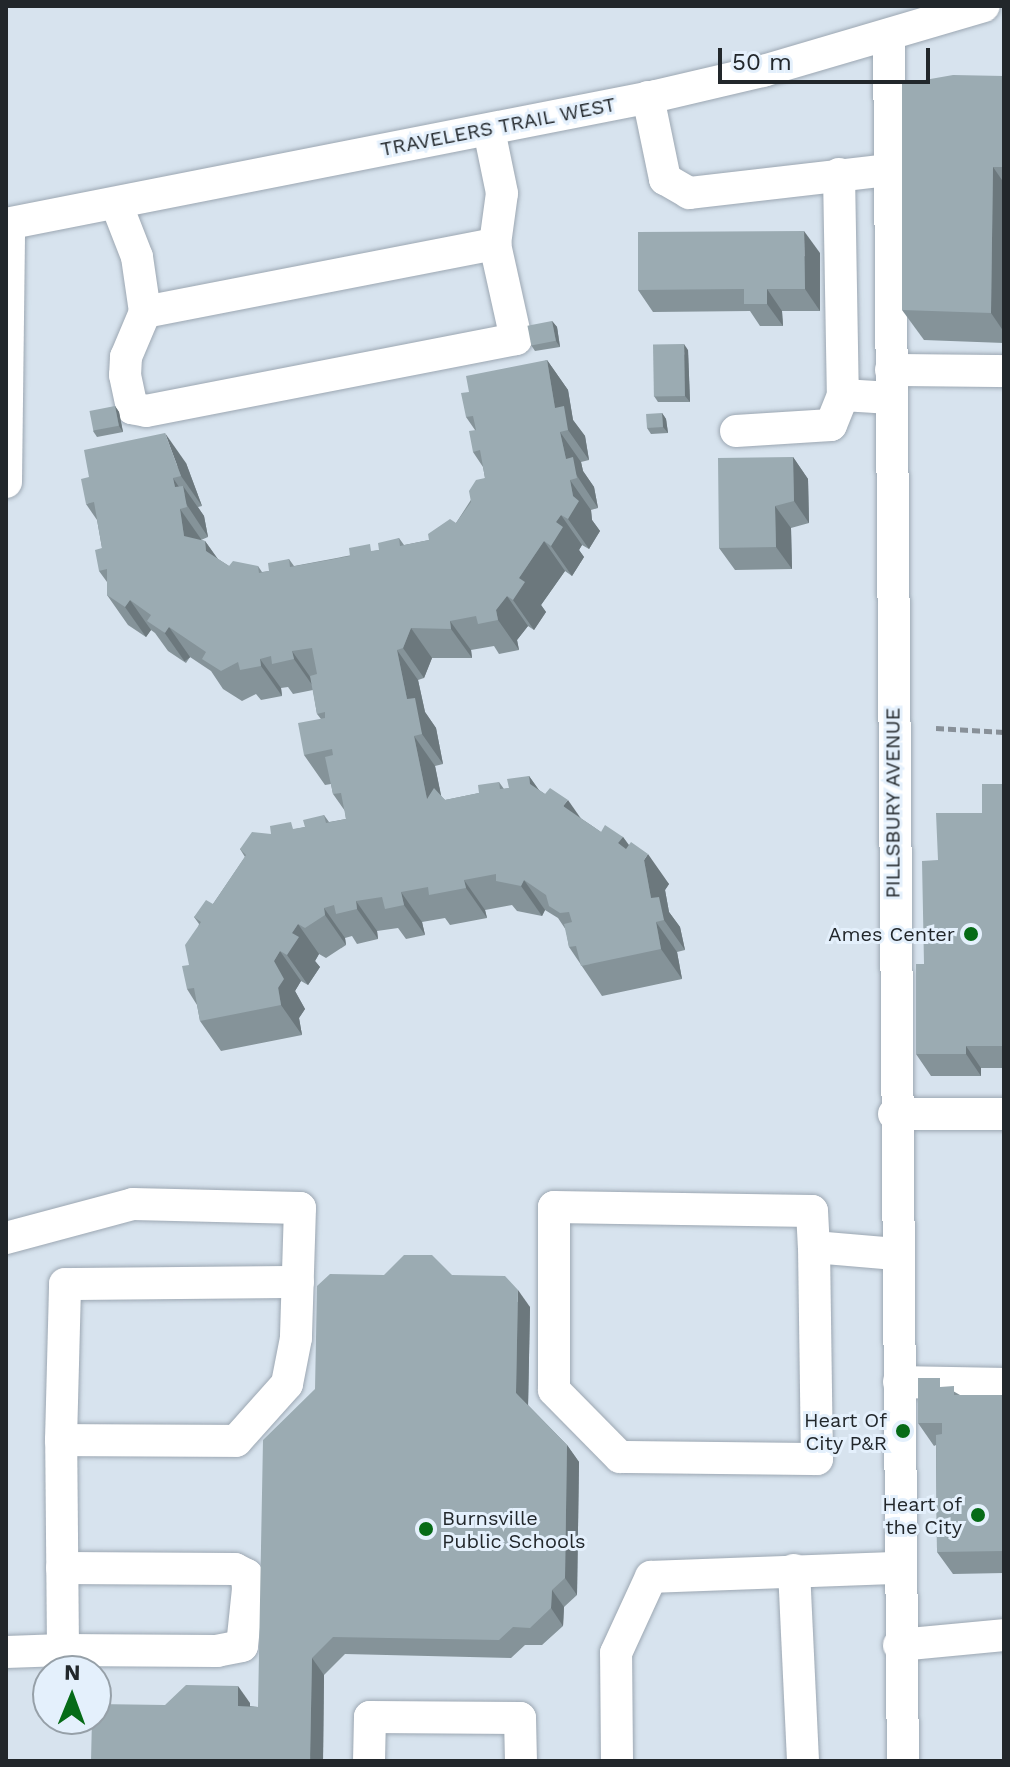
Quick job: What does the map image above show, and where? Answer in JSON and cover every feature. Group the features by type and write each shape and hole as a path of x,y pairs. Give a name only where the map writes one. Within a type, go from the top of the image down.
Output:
{"street":[{"name":"TRAVELERS TRAIL WEST","path":"7,224 648,97 889,36 984,6"},
{"name":"PILLSBURY AVENUE","path":"889,36 894,1114 903,1761"},
{"path":"648,97 665,179 689,193 889,170"},
{"path":"116,203 137,257 145,312 126,357 125,375 132,408 146,411 516,339 495,244 502,193 489,130"},
{"path":"736,431 831,425 843,395 839,174"},
{"path":"6,482 7,224"},
{"path":"145,312 495,244"},
{"path":"843,395 891,384 1004,371"},
{"path":"894,1114 1004,1114"},
{"path":"6,1238 133,1204 300,1208 296,1338 287,1384 236,1441 61,1440"},
{"path":"554,1207 812,1211 814,1247 817,1459 620,1457 554,1390 554,1207"},
{"path":"814,1247 896,1254"},
{"path":"64,1655 61,1440 65,1284 298,1282"},
{"path":"897,1382 1004,1384"},
{"path":"62,1568 235,1569 247,1575 247,1632 242,1646 231,1650 112,1658"},
{"path":"617,1761 616,1653 651,1577 898,1568"},
{"path":"794,1570 803,1761"},
{"path":"899,1645 1004,1635"},
{"path":"6,1652 32,1656"},
{"path":"369,1761 370,1717 520,1718 521,1761"}],"path":[{"path":"936,728 1004,732"}],"building":[{"path":"953,75 1004,76 1004,167 993,167 991,313 902,310 902,84"},
{"path":"804,231 805,289 767,289 767,304 744,304 744,289 638,290 638,232"},
{"path":"552,321 556,341 531,345 527,326"},
{"path":"684,344 685,396 654,397 653,345"},
{"path":"547,360 555,408 564,406 568,430 560,432 566,459 573,457 577,478 570,480 573,496 579,501 568,519 561,515 556,522 563,527 551,546 544,541 519,578 525,582 513,600 507,596 496,610 498,620 478,624 476,616 450,621 451,629 411,628 403,648 397,650 407,699 415,698 422,734 414,736 427,799 434,788 445,800 479,793 478,785 499,782 500,789 509,788 507,779 529,776 530,784 545,794 550,788 568,800 563,806 601,832 605,825 623,837 618,843 626,849 631,842 648,854 644,860 651,898 659,897 664,920 656,922 661,949 581,966 576,946 569,947 564,924 572,922 569,912 560,913 549,906 546,895 524,880 521,886 496,881 496,874 464,880 466,888 429,895 428,887 401,892 404,905 385,909 382,897 356,901 357,909 336,914 334,905 324,908 325,915 305,928 298,924 292,933 299,937 287,955 280,951 274,961 284,979 278,988 281,1005 200,1021 194,988 187,989 182,966 189,965 185,945 201,922 194,917 206,900 213,904 246,855 240,849 252,832 271,834 270,826 291,822 293,829 305,827 303,820 324,815 326,823 346,819 341,793 333,794 325,757 333,755 332,749 304,755 298,723 325,718 325,712 317,714 310,676 317,674 312,648 292,651 294,659 272,664 271,656 260,659 261,666 240,670 238,662 221,671 202,659 206,652 169,627 165,633 147,621 151,615 130,600 125,607 107,595 107,569 99,571 95,550 102,548 94,502 86,504 81,479 89,477 84,450 165,433 181,476 173,478 175,487 183,486 187,507 180,509 184,536 205,541 206,551 229,566 233,561 258,566 259,573 269,571 268,563 289,559 290,567 350,556 349,548 370,544 371,551 379,550 378,543 399,538 400,546 429,540 428,534 450,519 456,523 471,502 469,491 476,480 485,478 480,450 473,452 469,431 476,430 473,416 466,417 461,393 469,392 466,376"},
{"path":"115,406 119,426 93,431 89,411"},
{"path":"662,413 663,427 647,428 646,414"},
{"path":"793,457 794,501 775,506 776,547 719,548 718,458"},
{"path":"1004,469 1004,667 1002,667"},
{"name":"Ames Center","path":"982,784 1004,784 1004,1046 966,1046 966,1054 916,1054 916,964 924,964 922,861 938,860 936,813 982,813"},
{"name":"Burnsville Public Schools","path":"404,1255 432,1255 452,1275 505,1276 518,1290 516,1393 567,1445 565,1578 552,1590 551,1608 530,1628 513,1627 499,1640 333,1637 312,1658 310,1761 91,1761 92,1735 112,1735 112,1704 165,1705 186,1685 238,1686 238,1706 258,1707 263,1440 315,1389 317,1286 330,1274 384,1275"},
{"name":"Heart of the City","path":"918,1378 940,1378 940,1387 954,1386 954,1395 1004,1395 1004,1551 937,1552 936,1435 942,1434 942,1423 918,1423"}],"place":[{"name":"Ames Center","path":"971,934"},
{"name":"Heart Of City P&R","path":"903,1431"},
{"name":"Heart of the City","path":"978,1515"},
{"name":"Burnsville Public Schools","path":"426,1529"}]}
